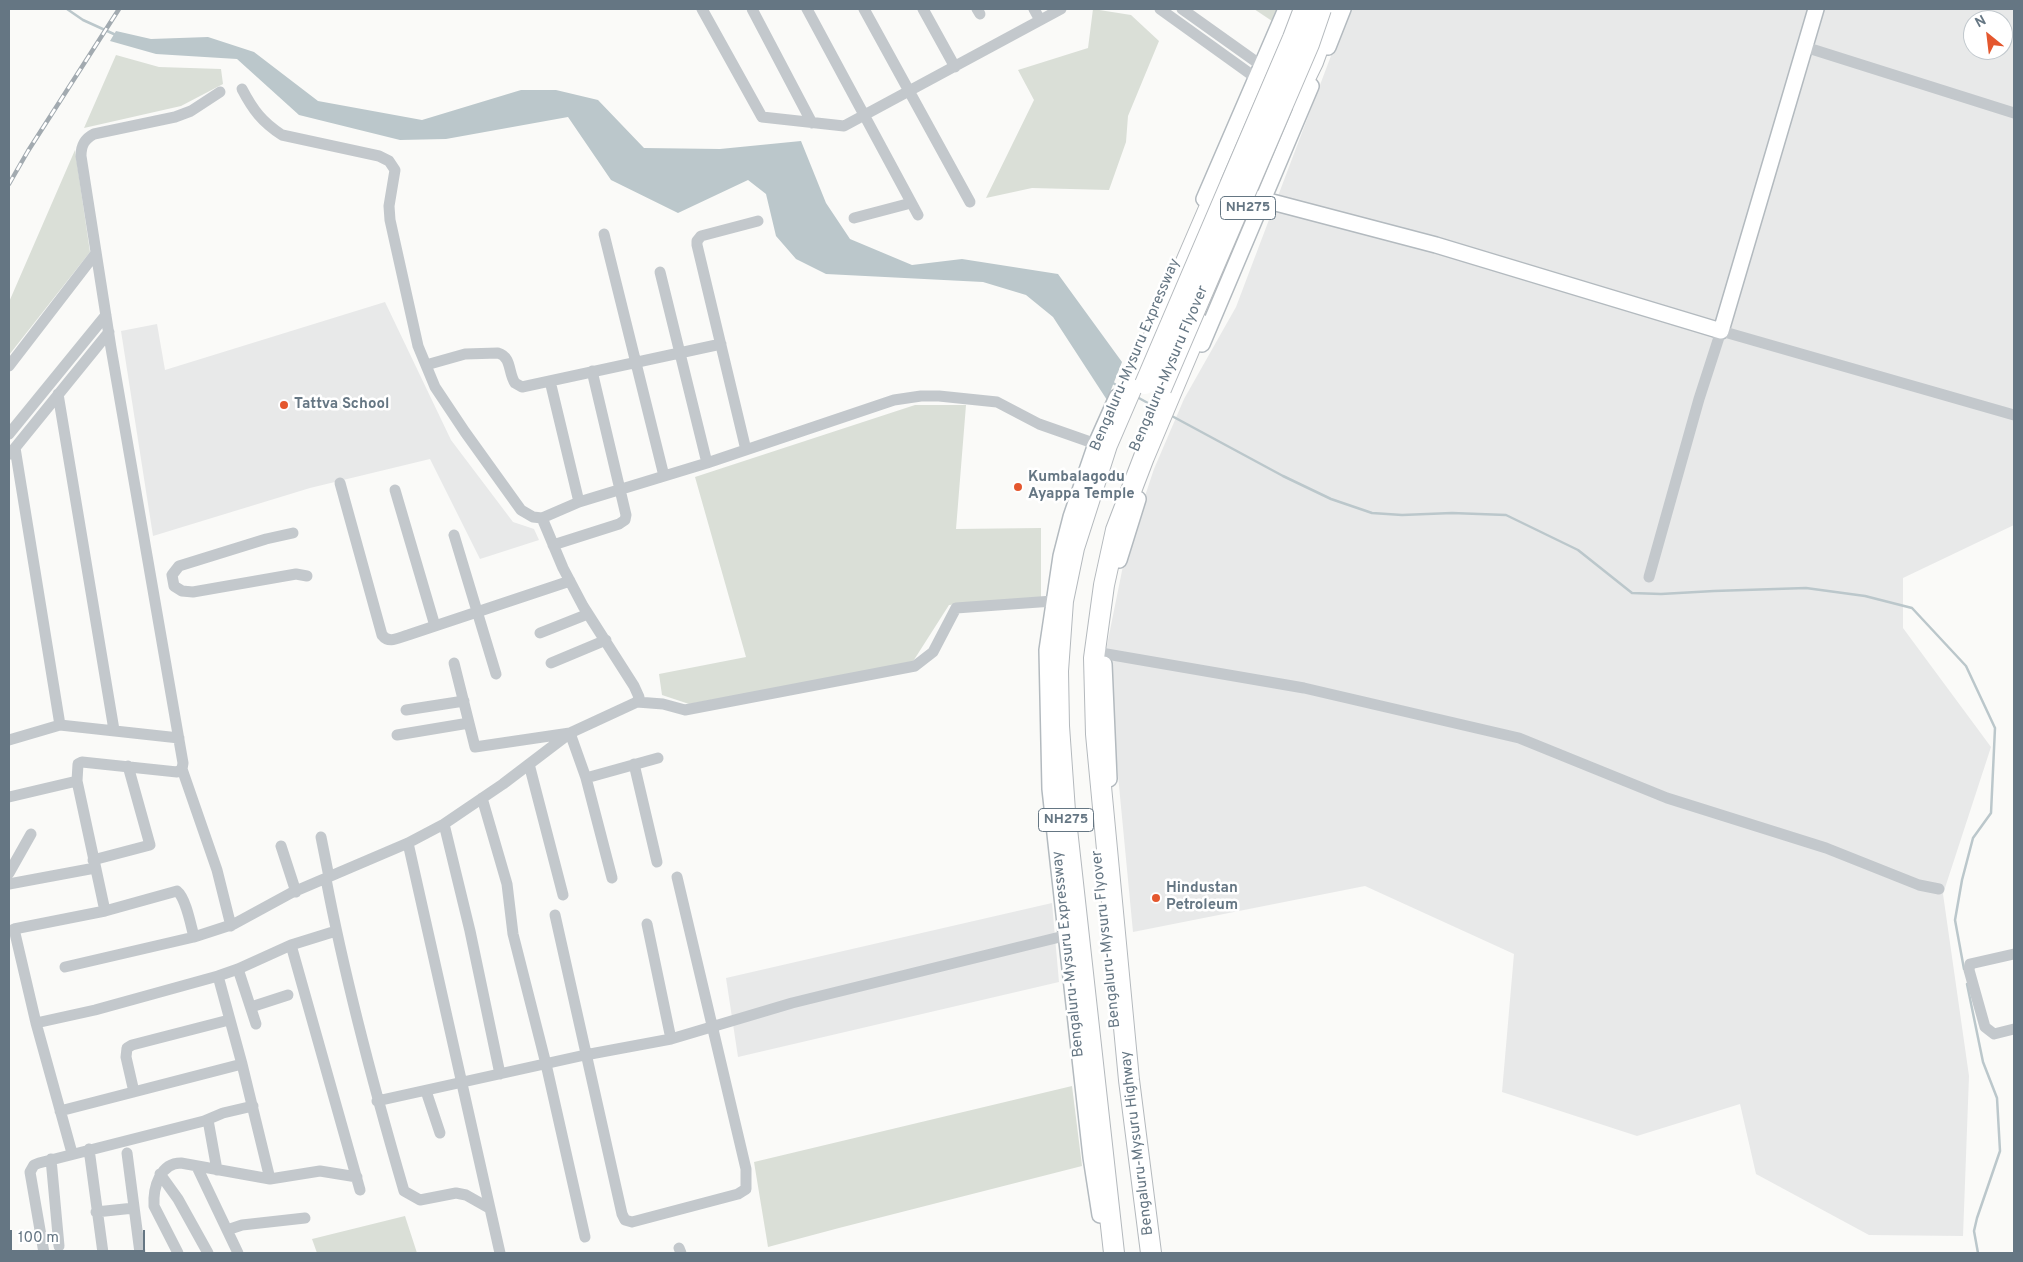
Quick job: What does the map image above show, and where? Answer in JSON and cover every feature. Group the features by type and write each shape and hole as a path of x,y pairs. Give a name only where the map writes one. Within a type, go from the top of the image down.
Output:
{"highway":[{"name":"Bengaluru-Mysuru Expressway","path":"1114,1253 1065,811 1058,726 1058,671 1063,601 1074,548 1107,445 1216,182 1294,9"},
{"name":"Bengaluru-Mysuru Expressway","path":"1129,389 1293,38 1304,9"},
{"name":"Bengaluru-Mysuru Flyover","path":"1142,1253 1086,747 1084,694 1090,616 1105,536 1122,484 1181,341 1309,44 1322,9"},
{"name":"Bengaluru-Mysuru Highway","path":"1151,1253 1129,1080 1097,744 1099,653 1104,585 1116,530 1258,198 1284,122 1313,62 1332,9"},
{"name":"Bengaluru-Mysuru Flyover","path":"1125,1253 1070,757 1067,694 1073,614 1089,532 1106,478 1129,389"}],"street":[{"path":"702,9 762,117 844,126 1061,9"},
{"path":"752,9 812,123"},
{"path":"807,9 918,214"},
{"path":"864,9 970,202"},
{"path":"923,9 955,67"},
{"path":"1034,9 1040,20"},
{"path":"1160,9 1259,72"},
{"path":"1182,9 1259,72"},
{"name":"Bengaluru-Mysuru Expressway","path":"1216,182 1286,9"},
{"name":"NH275","path":"1258,198 1343,9"},
{"path":"1649,578 1699,399 1721,331 1816,9"},
{"path":"1805,47 2014,113"},
{"path":"242,89 254,111 270,127 282,135 379,156 389,161 395,170 389,206 390,220 414,331 426,365 435,387 512,498 521,510 533,517 542,518 579,502 707,463 894,400 922,396 997,402 1039,424 1096,444"},
{"path":"220,92 191,111 176,117 94,134 84,142 81,148 81,156 106,315 183,763 182,769 217,870 231,926"},
{"path":"1216,182 1258,198 1436,245 1721,331 2014,415"},
{"path":"854,218 912,203"},
{"path":"746,450 697,241 702,236 758,221"},
{"path":"604,234 664,476"},
{"path":"9,366 96,253"},
{"path":"660,272 707,463"},
{"path":"9,434 106,315"},
{"path":"60,725 12,452 109,332"},
{"path":"426,365 465,354 503,354 508,361 512,379 517,386 522,387 721,344"},
{"path":"553,545 619,524 625,520 626,515 592,371"},
{"path":"550,381 579,502"},
{"name":"Bengaluru-Mysuru Expressway","path":"1106,1253 1091,1157 1068,935 1050,789 1048,650 1053,601 1061,556 1071,517 1096,444 1129,389"},
{"path":"58,394 114,730"},
{"path":"340,483 382,635 386,640 390,641 570,581"},
{"path":"395,490 435,626"},
{"path":"542,518 570,581 588,614 634,686 639,697 637,702"},
{"path":"293,533 266,539 179,566 172,575 174,586 182,591 193,592 296,574 308,576"},
{"path":"454,535 496,674"},
{"path":"65,967 194,937 231,926 296,892 408,843 444,824 570,733 637,702 663,704 685,710 915,666 933,652 956,608 1053,601"},
{"path":"540,633 588,614"},
{"path":"551,663 606,640"},
{"path":"1099,653 1304,688 1519,738 1668,798 1826,848 1919,885 1938,889"},
{"name":"NH275","path":"1099,653 1111,809 1140,1104 1158,1253"},
{"path":"454,663 475,747 570,733"},
{"path":"406,710 464,701"},
{"path":"397,734 469,724"},
{"path":"9,736 60,725 178,738"},
{"path":"570,733 586,778 612,878"},
{"path":"586,778 658,758"},
{"path":"105,911 77,781 76,767 80,762 175,772 182,769"},
{"path":"529,764 563,895"},
{"path":"634,764 657,862"},
{"path":"9,884 94,864 150,845 128,766"},
{"path":"9,797 77,781"},
{"path":"482,798 507,884 513,934 546,1064 585,1237"},
{"path":"444,824 470,931 500,1074"},
{"path":"9,873 31,834"},
{"path":"321,837 336,931 378,1101 404,1191 420,1200 456,1193 466,1195 489,1208"},
{"path":"408,843 500,1253"},
{"path":"280,846 296,892"},
{"path":"555,915 585,1055 622,1214 625,1220 632,1222 738,1194 746,1189 746,1169 677,877"},
{"path":"72,1153 36,1023 14,956 14,928 105,911 177,891 181,894 194,937"},
{"path":"647,924 671,1039"},
{"path":"36,1023 95,1010 218,976 292,945 336,931"},
{"path":"378,1101 585,1055 671,1039 792,1003 1068,935"},
{"path":"292,945 358,1177 360,1190"},
{"path":"2014,954 1970,964 1969,970 1985,1027 1994,1034 2014,1029"},
{"path":"238,969 256,1024"},
{"path":"218,976 270,1179"},
{"path":"251,1007 288,995"},
{"path":"134,1092 126,1057 127,1048 132,1045 229,1020"},
{"path":"60,1110 242,1064"},
{"path":"426,1091 440,1133"},
{"path":"44,1253 30,1172 34,1165 72,1153 208,1120 222,1113 252,1106"},
{"path":"208,1120 217,1170"},
{"path":"89,1149 103,1253"},
{"path":"128,1153 140,1253"},
{"path":"50,1159 59,1246"},
{"path":"178,1253 154,1206 153,1200 160,1174 164,1169 175,1163 270,1179 320,1171 358,1177"},
{"path":"197,1167 238,1253"},
{"path":"160,1174 178,1199 208,1253"},
{"path":"96,1212 134,1208"},
{"path":"227,1230 242,1225 305,1218"}],"shaded area":[{"path":"1093,9 1131,15 1159,41 1128,116 1126,142 1109,190 1032,188 986,198 1034,100 1018,70 1088,48"},
{"path":"1254,9 1278,9 1272,21"},
{"path":"1347,9 2014,9 2014,525 1903,578 1903,628 1991,747 1943,894 1969,1076 1963,1236 1869,1235 1756,1174 1740,1104 1637,1136 1502,1092 1514,954 1365,886 1133,932 1106,650 1125,556 1154,469 1184,399 1236,307"},
{"path":"116,31 151,39 208,37 254,52 318,101 422,120 521,90 556,90 598,100 644,148 720,149 801,141 826,203 850,239 912,265 962,259 1058,274 1122,362 1107,400 1053,317 1026,295 983,282 826,274 796,259 776,236 766,194 748,180 678,213 611,180 568,117 446,139 400,140 299,115 237,59 156,54 110,41"},
{"path":"116,55 159,67 221,69 223,84 181,106 84,128"},
{"path":"75,150 90,252 9,355 9,302"},
{"name":"Tattva School","path":"385,302 451,440 513,522 534,529 539,540 480,559 430,459 310,488 153,536 121,331 157,324 165,370"},
{"path":"915,405 966,405 956,529 1041,528 1041,597 949,605 912,663 689,704 662,695 659,674 746,657 695,477"},
{"path":"1052,903 1059,982 738,1057 726,978"},
{"path":"1072,1086 1082,1166 768,1247 754,1162"},
{"path":"405,1216 417,1253 317,1253 312,1239"}],"waterway":[{"path":"67,9 83,20 116,35"},
{"path":"1111,382 1122,388"},
{"path":"1137,397 1157,408"},
{"path":"1170,415 1283,476 1331,499 1372,513 1402,515 1452,513 1506,515 1578,550 1632,593 1661,594 1806,588 1865,596 1912,608 1966,666 1995,728 1991,813 1973,838 1962,880 1955,920 1964,969"},
{"path":"1967,984 1983,1062 1997,1098 2000,1151 1974,1231 1978,1253"}],"railway":[{"path":"9,184 119,9"}],"place":[{"name":"Tattva School","path":"284,405"},
{"name":"Kumbalagodu Ayappa Temple","path":"1018,487"},
{"name":"Hindustan Petroleum","path":"1156,898"}]}
